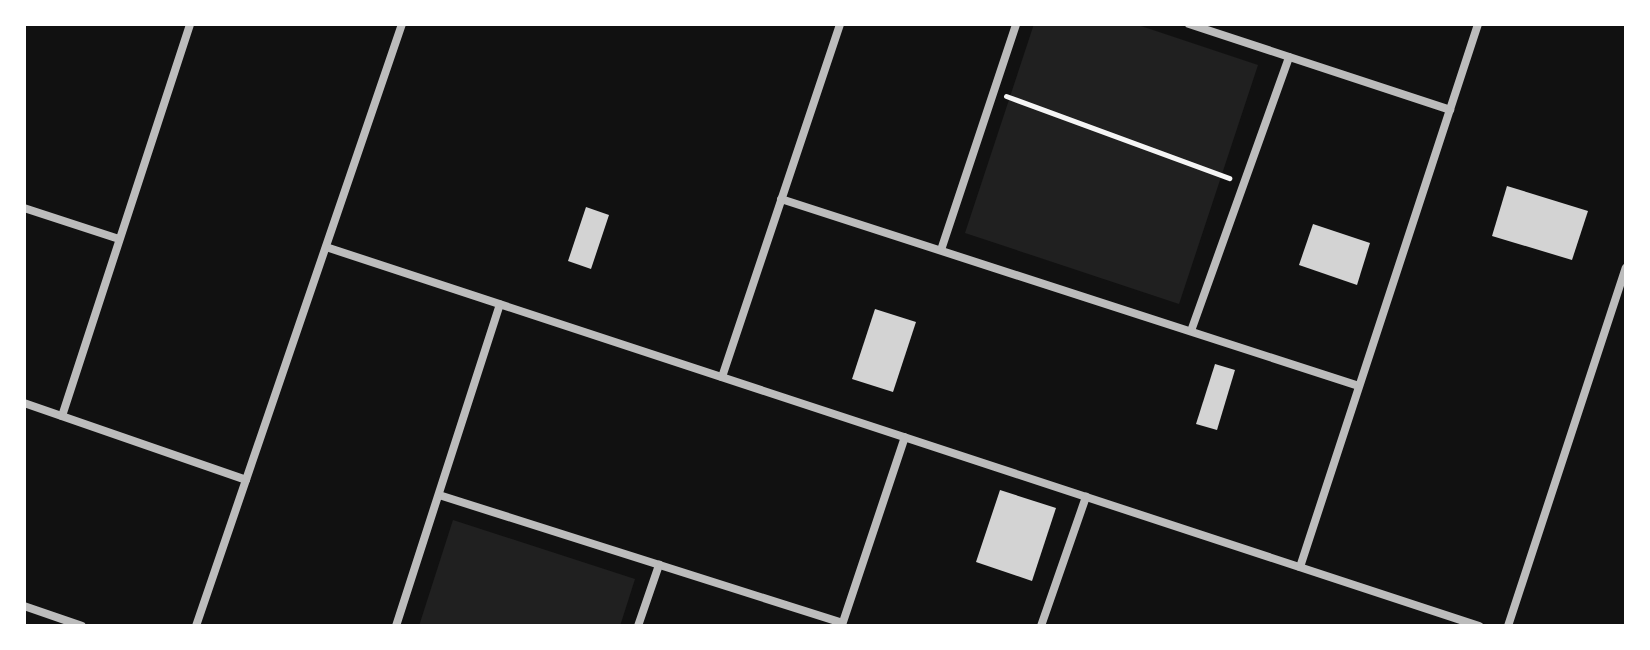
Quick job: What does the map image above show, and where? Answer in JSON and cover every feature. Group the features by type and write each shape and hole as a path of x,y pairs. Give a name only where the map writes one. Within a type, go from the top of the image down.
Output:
{"street":[{"path":"62,416 190,24"},
{"path":"196,626 402,24"},
{"path":"722,377 840,24"},
{"path":"941,250 1016,24"},
{"path":"1189,24 1450,110"},
{"path":"1300,567 1478,24"},
{"path":"1191,331 1289,57"},
{"path":"781,199 1359,386"},
{"path":"24,208 119,239"},
{"path":"326,247 1479,626"},
{"path":"1508,626 1625,273"},
{"path":"396,626 500,304"},
{"path":"24,403 246,480"},
{"path":"439,495 842,625 905,437"},
{"path":"1041,626 1086,497"},
{"path":"638,626 659,565"},
{"path":"24,606 82,626"}],"path":[{"path":"993,92 1244,183"}],"shaded area":[{"path":"1034,24 1135,24 1258,65 1179,304 965,233"},
{"path":"453,520 635,579 620,626 419,626"}],"building":[{"path":"1507,186 1588,211 1572,260 1492,236"},
{"path":"586,207 609,215 591,269 568,261"},
{"path":"1313,224 1370,243 1357,285 1299,265"},
{"path":"875,309 916,322 893,392 852,379"},
{"path":"1215,364 1235,370 1217,430 1196,424"},
{"path":"1000,490 1056,508 1032,581 976,562"}]}
